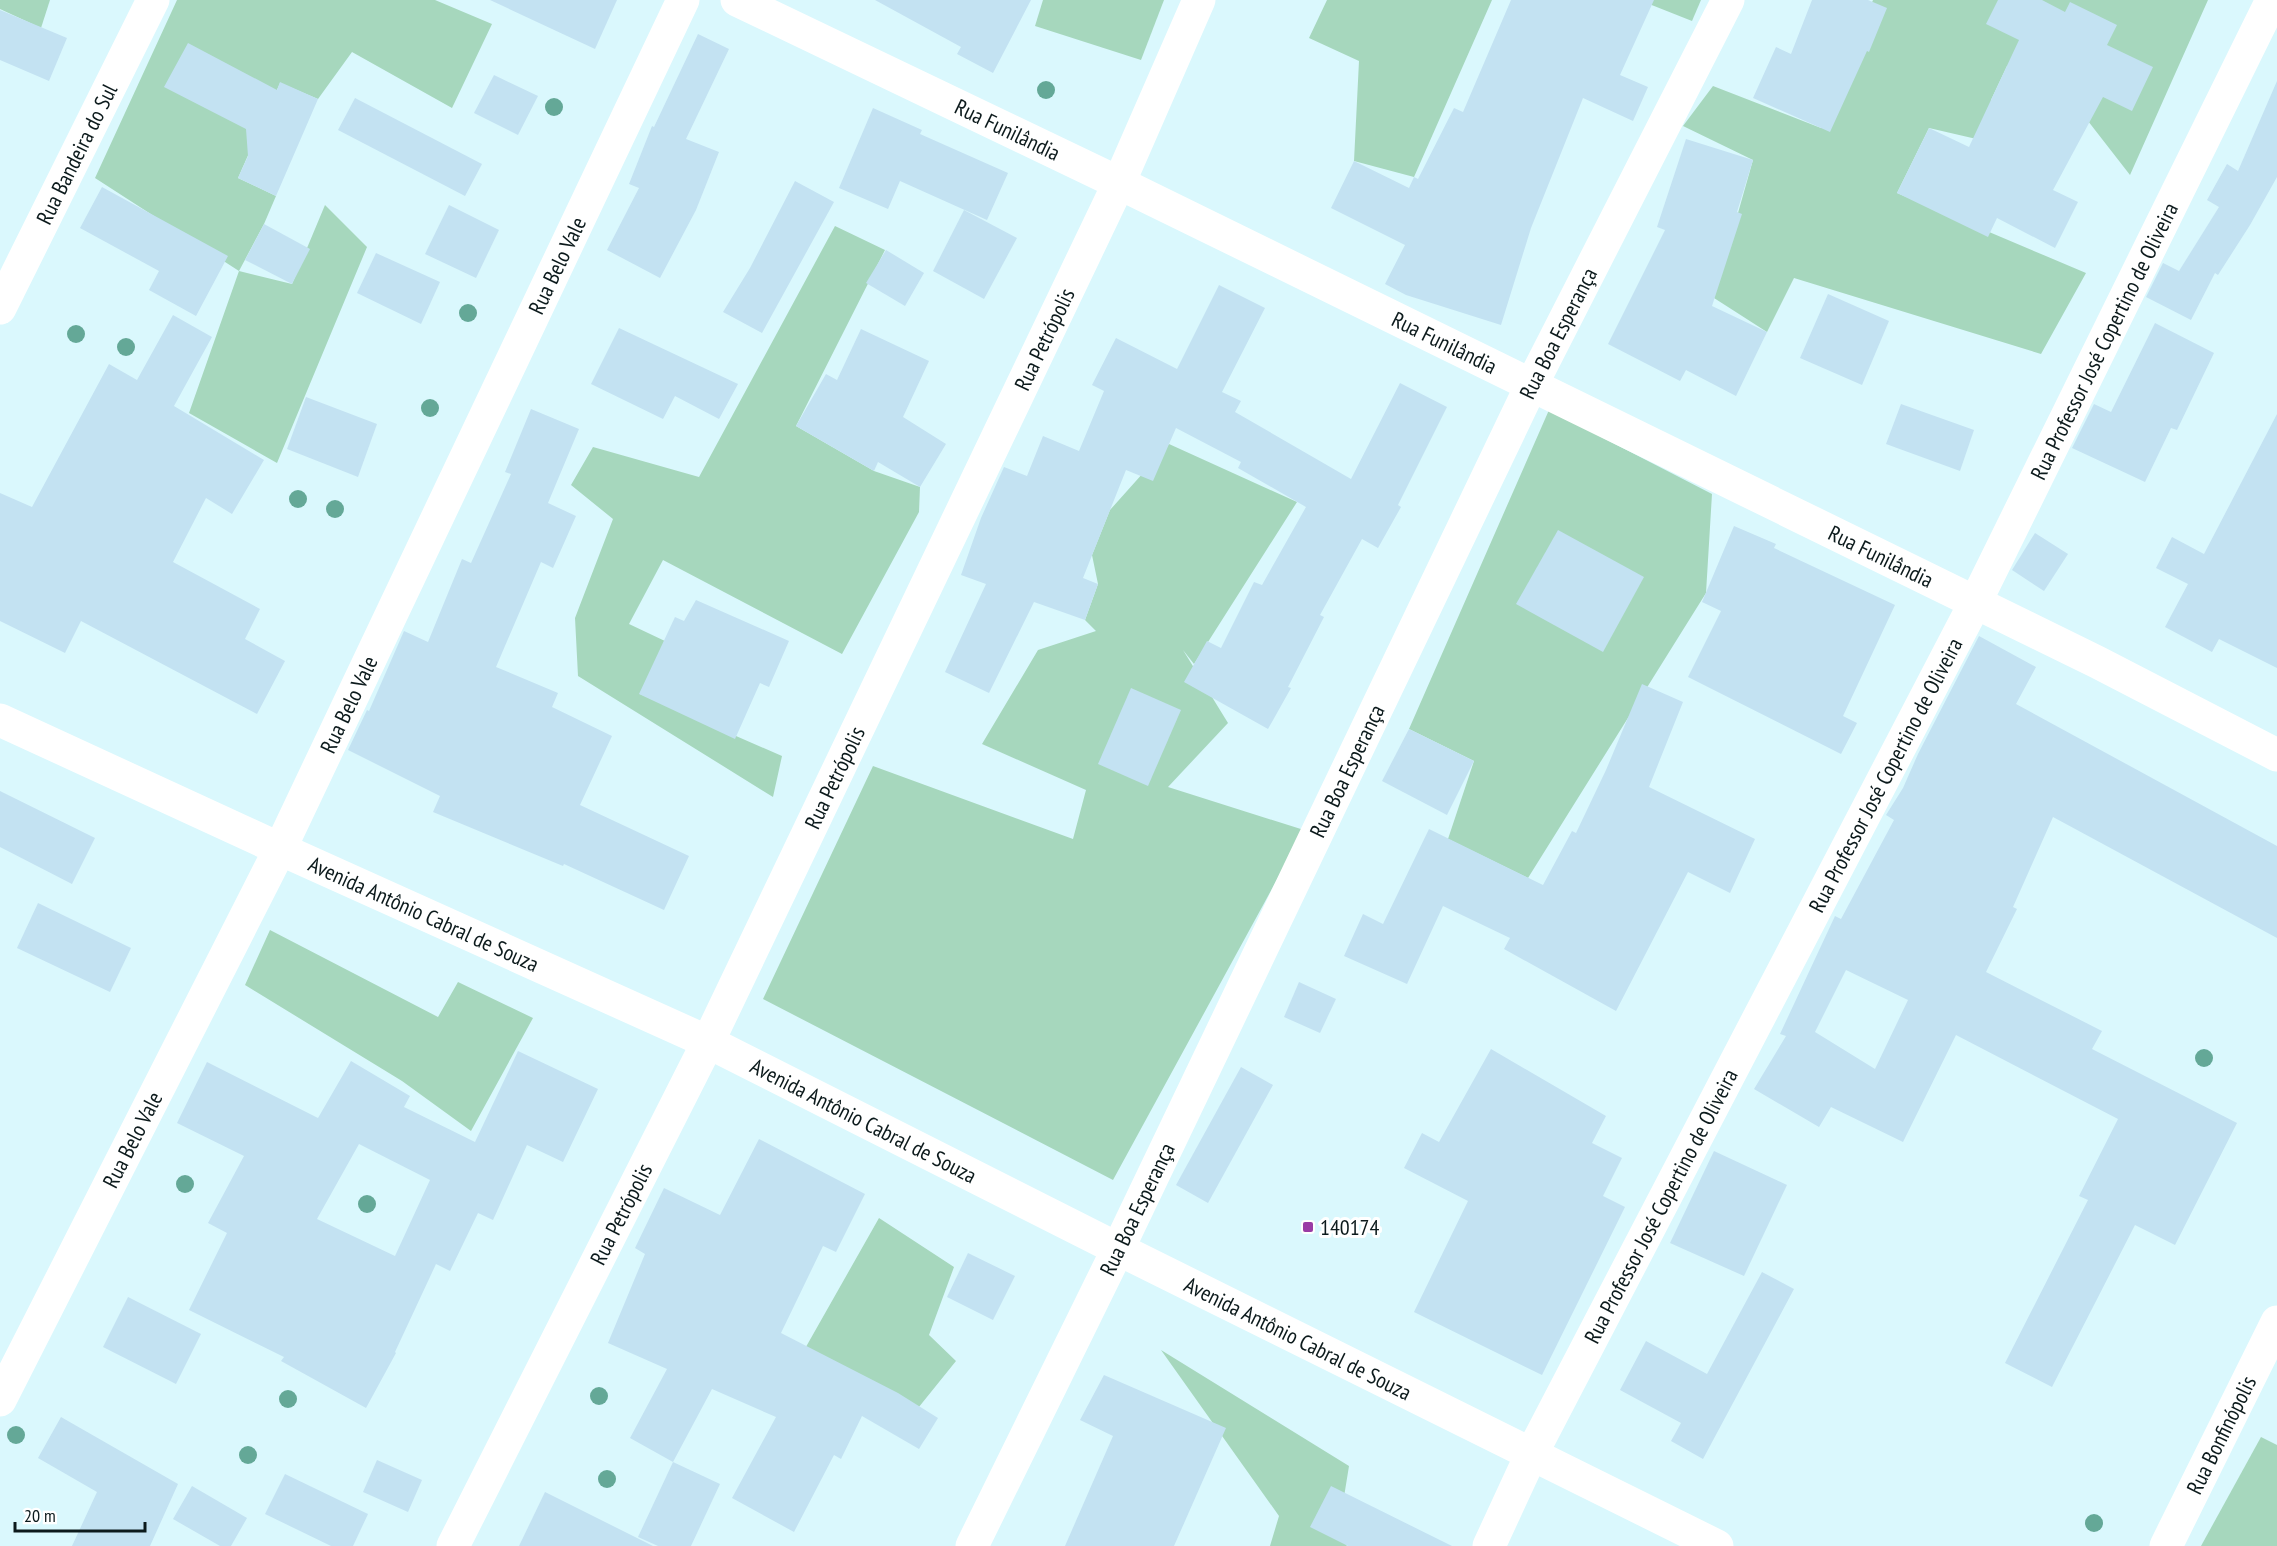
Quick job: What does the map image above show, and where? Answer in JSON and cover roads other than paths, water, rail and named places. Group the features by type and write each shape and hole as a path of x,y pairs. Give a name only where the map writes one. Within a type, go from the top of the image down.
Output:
{"street":[{"name":"Rua Bandeira do Sul","path":"0,309 153,0"},
{"name":"Rua Belo Vale","path":"0,1400 280,849 683,0"},
{"name":"Rua Funilândia","path":"737,0 1119,183 2097,662 2277,755"},
{"name":"Rua Petrópolis","path":"453,1546 708,1042 1119,183 1199,0"},
{"name":"Rua Boa Esperança","path":"972,1546 1118,1249 1531,386 1728,0"},
{"name":"Rua Professor José Copertino de Oliveira","path":"1489,1546 1533,1454 1975,603 2272,0"},
{"name":"Avenida Antônio Cabral de Souza","path":"0,720 708,1042 1118,1249 1717,1546"},
{"name":"Rua Bonfinópolis","path":"2166,1546 2277,1322"}],"place":[{"name":"140174","path":"1308,1227"}]}
